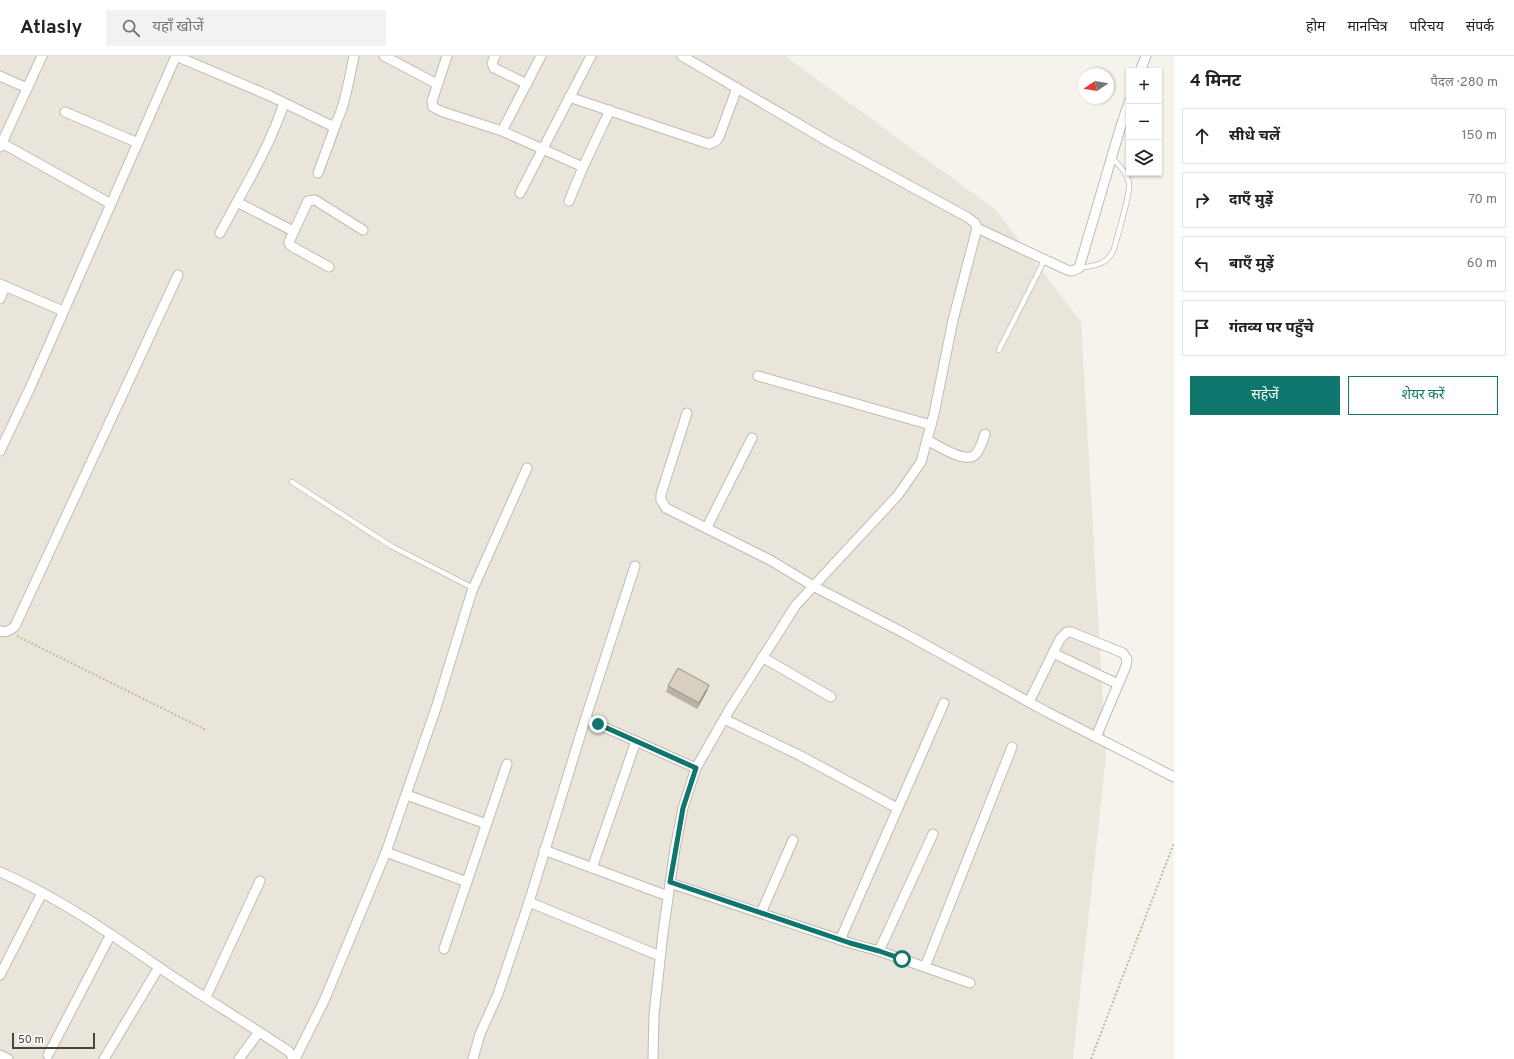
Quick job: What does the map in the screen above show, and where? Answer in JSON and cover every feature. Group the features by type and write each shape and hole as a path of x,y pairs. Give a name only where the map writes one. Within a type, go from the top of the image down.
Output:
{"street":[{"path":"42,56 1,144 111,204"},
{"path":"0,451 30,388 176,56 284,103 332,126 336,124"},
{"path":"318,173 342,110 354,56"},
{"path":"384,56 437,84"},
{"path":"447,56 432,104 435,108 502,131 583,166"},
{"path":"495,56 492,63 494,68 527,84"},
{"path":"502,131 541,56"},
{"path":"520,193 591,56"},
{"path":"653,1059 654,1014 670,882 683,808 696,768 724,719 796,606 898,495 921,462 931,425 953,320 977,228 976,223 967,217 831,143 682,56"},
{"path":"1141,68 1146,56"},
{"path":"0,76 27,88"},
{"path":"569,97 708,144 716,141 719,137 737,88"},
{"path":"220,233 267,147 276,128 284,103"},
{"path":"977,228 1045,258 1067,270 1072,271 1079,268 1128,104"},
{"path":"569,201 583,166 610,110"},
{"path":"65,112 138,142"},
{"path":"329,267 290,245 289,242 308,201 315,200 363,230"},
{"path":"237,202 293,231"},
{"path":"4,631 15,626 178,275"},
{"path":"0,300 3,285 63,312"},
{"path":"758,376 931,425"},
{"path":"687,413 661,494 661,500 666,508 792,571 815,586 904,633 1028,702 1174,777"},
{"path":"927,440 958,456 968,458 976,454 985,434"},
{"path":"707,528 752,438"},
{"path":"294,1059 324,1001 386,852 436,708 473,588 527,468"},
{"path":"473,1059 480,1034 498,994 529,902 544,850 635,566"},
{"path":"1028,702 1060,639 1067,632 1071,632 1123,653 1127,659 1126,666 1096,737"},
{"path":"1053,653 1118,684"},
{"path":"762,658 831,697"},
{"path":"840,940 944,702"},
{"path":"586,718 696,768"},
{"path":"724,719 807,760 897,808"},
{"path":"592,868 636,741"},
{"path":"925,967 1012,748"},
{"path":"444,949 507,764"},
{"path":"407,794 486,824"},
{"path":"879,951 933,834"},
{"path":"761,913 793,840"},
{"path":"544,850 668,896"},
{"path":"386,852 467,882"},
{"path":"0,872 22,881 111,934 159,967 288,1050 294,1059"},
{"path":"206,997 260,881"},
{"path":"670,882 840,940 879,951 970,983"},
{"path":"0,975 42,893"},
{"path":"529,902 660,956"},
{"path":"48,1056 111,934"},
{"path":"104,1059 159,967"},
{"path":"239,1059 259,1032"},
{"path":"0,1055 8,1059"}],"lane":[{"path":"1079,268 1098,265 1107,261 1112,256 1114,250 1129,190 1126,176 1122,168 1112,157"},
{"path":"998,350 1045,258"},
{"path":"292,482 391,546 473,588"}],"path":[{"path":"4,631 206,730"},
{"path":"1091,1059 1174,843"}],"shaded area":[{"path":"0,56 785,56 996,210 1081,322 1106,756 1073,1059 0,1059"}],"building":[{"path":"678,668 709,685 699,703 668,686"}],"route":[{"path":"598,724 696,768 683,808 670,882 902,959"}]}
